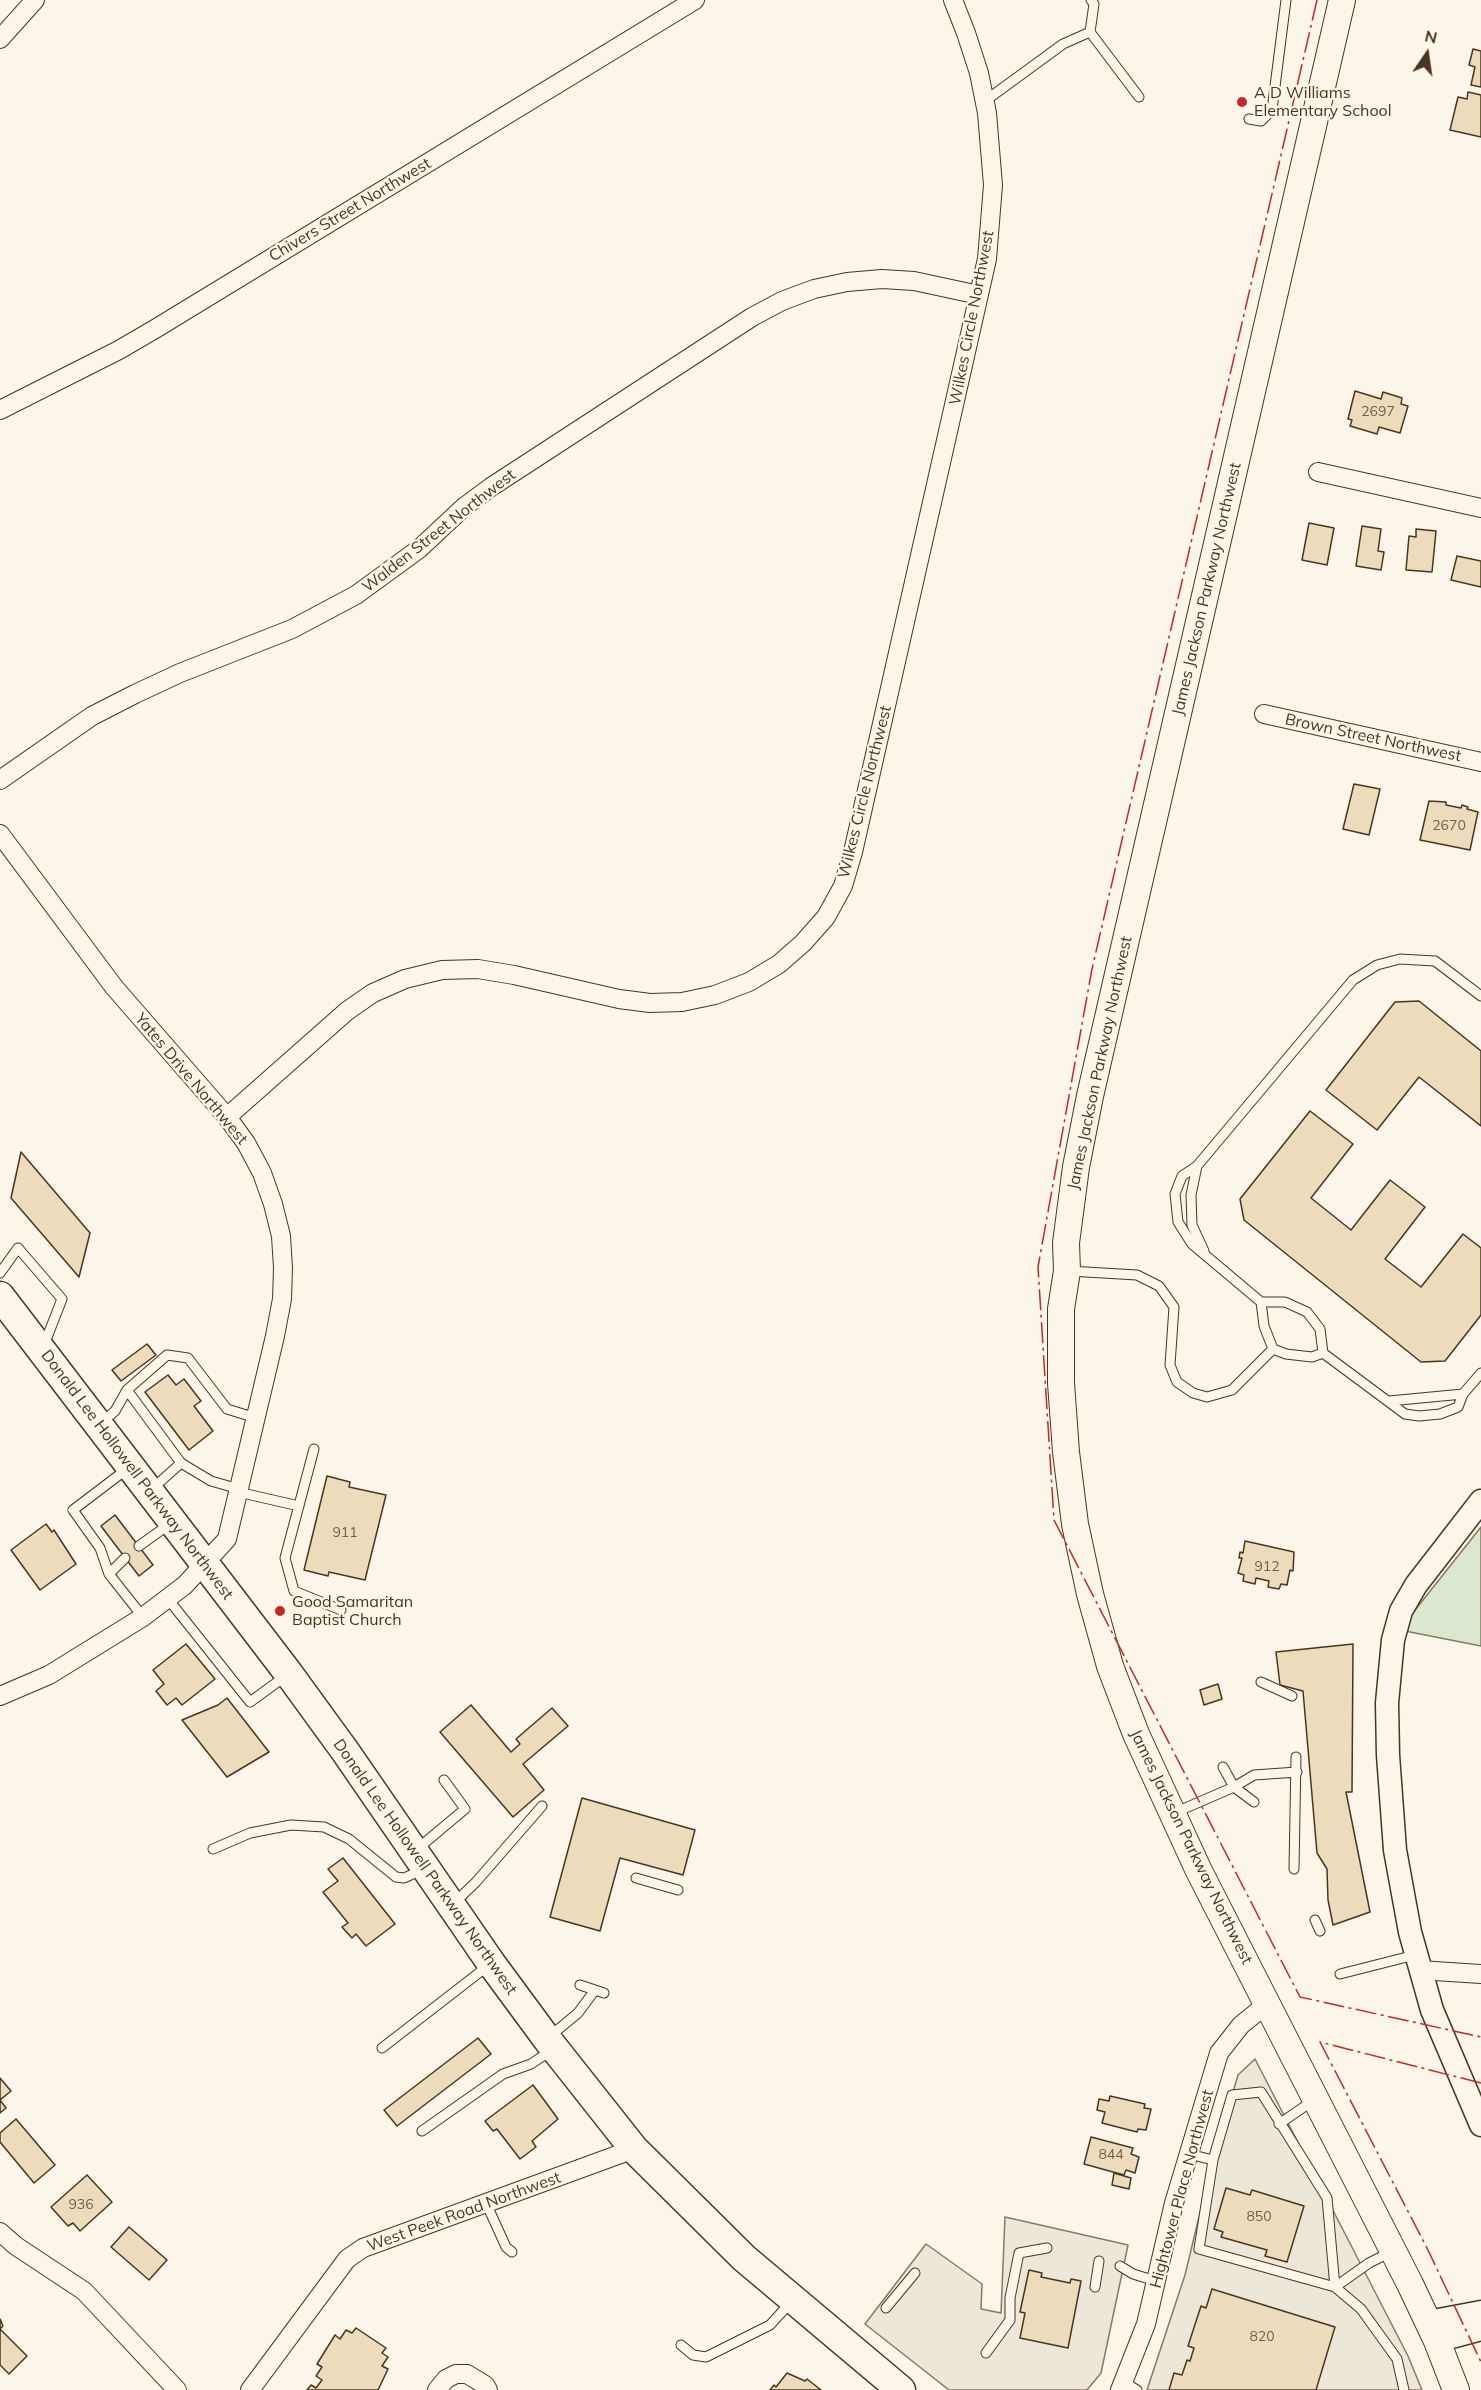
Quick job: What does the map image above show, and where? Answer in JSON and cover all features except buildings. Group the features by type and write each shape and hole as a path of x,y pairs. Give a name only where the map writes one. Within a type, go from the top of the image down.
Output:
{"main road":[{"name":"James Jackson Parkway Northwest","path":"1342,0 1090,1096 1076,1167 1066,1243 1067,1271 1061,1309 1061,1383 1066,1452 1075,1524 1090,1593 1110,1666 1136,1734 1172,1814 1393,2251 1432,2331 1456,2390"},
{"name":"Donald Lee Hollowell Parkway Northwest","path":"0,1296 289,1674 491,1963 634,2150 744,2258 901,2390"}],"street":[{"path":"0,39 35,0"},
{"name":"Chivers Street Northwest","path":"0,410 155,329 694,0"},
{"name":"Wilkes Circle Northwest","path":"227,1117 347,1011 373,993 405,979 442,970 478,969 619,999 650,1003 682,1002 715,996 749,982 779,964 803,943 826,916 843,886 853,852 987,259 993,185 991,149 984,101 969,43 953,0"},
{"name":"Walden Street Northwest","path":"0,780 101,712 180,673 292,629 357,595 419,549 464,507 491,487 752,317 782,301 814,289 836,284 882,279 914,281 979,296"},
{"path":"1318,472 1481,508"},
{"name":"Brown Street Northwest","path":"1264,714 1481,762"},
{"name":"Yates Drive Northwest","path":"0,834 114,987 227,1117 246,1143 262,1173 281,1236 282,1299 227,1539 205,1565 168,1599 143,1617 49,1675 0,1696"},
{"path":"1481,1502 1416,1584 1401,1611 1392,1640 1387,1703 1388,1755 1400,1881 1417,1962 1432,2010 1481,2125"},
{"path":"1417,1962 1481,1974"},
{"name":"Hightower Place Northwest","path":"1127,2387 1146,2324 1174,2203 1219,2053 1241,2025 1267,2004"},
{"name":"West Peek Road Northwest","path":"250,2390 347,2259 363,2248 634,2150"},
{"path":"0,2232 16,2246 84,2291 177,2390"},
{"path":"1432,2331 1481,2312"},
{"path":"1432,2331 1481,2328"},
{"path":"438,2390 446,2379 456,2374 467,2374 485,2385 488,2390"}],"lane":[{"path":"1091,0 1094,4 1090,32 1139,97"},
{"path":"1249,119 1261,121 1272,110 1286,0"},
{"path":"984,101 1063,44 1090,32"},
{"path":"1481,996 1435,961 1400,959 1377,965 1353,980 1197,1166 1182,1176 1175,1194 1178,1222 1192,1244 1261,1302 1285,1302 1307,1312 1320,1329 1323,1353 1405,1414 1419,1416 1440,1414 1458,1407 1463,1394 1481,1373"},
{"path":"1197,1166 1191,1195 1192,1225 1205,1253"},
{"path":"0,1273 18,1248 62,1299 42,1350"},
{"path":"1067,1271 1137,1275 1159,1286 1174,1307 1170,1365 1177,1382 1193,1393 1207,1397 1232,1390 1274,1348"},
{"path":"1261,1302 1264,1326 1274,1348 1286,1354 1312,1357 1323,1353"},
{"path":"99,1424 115,1411 127,1390 167,1355 188,1358 227,1408 256,1418"},
{"path":"127,1390 181,1462 211,1481 239,1491 299,1506"},
{"path":"1389,1401 1463,1394"},
{"path":"314,1449 285,1558 294,1591 341,1610"},
{"path":"150,1490 181,1462"},
{"path":"131,1466 73,1510 100,1548 109,1574 143,1617"},
{"path":"139,1546 173,1522"},
{"path":"109,1574 126,1558"},
{"path":"168,1599 250,1702 289,1674"},
{"path":"1261,1682 1292,1696"},
{"path":"1294,1869 1296,1757"},
{"path":"1223,1767 1234,1787 1254,1802"},
{"path":"1172,1814 1234,1787 1254,1775 1297,1772"},
{"path":"213,1849 250,1833 280,1827 291,1825 324,1827 349,1839 396,1877 404,1878 465,1809 444,1780"},
{"path":"451,1905 477,1882 542,1806"},
{"path":"636,1878 678,1890"},
{"path":"1316,1920 1320,1930"},
{"path":"1340,1974 1417,1962"},
{"path":"382,2048 491,1963"},
{"path":"422,2131 503,2074 531,2064 600,1991 580,1985"},
{"path":"1335,2288 1327,2198 1261,2092 1232,2095 1213,2160 1199,2249 1335,2288 1360,2309 1397,2359 1404,2390"},
{"path":"1279,2124 1316,2099"},
{"path":"1189,2154 1213,2160"},
{"path":"486,2204 506,2247 512,2252"},
{"path":"986,2353 1010,2320 1010,2298 1019,2253 1047,2248"},
{"path":"1335,2288 1369,2263 1393,2251"},
{"path":"1095,2287 1099,2261"},
{"path":"1120,2266 1133,2274 1156,2281"},
{"path":"886,2308 915,2273"},
{"path":"681,2345 693,2355 706,2357 770,2325 793,2299"}],"green space":[{"path":"1481,1527 1481,1646 1400,1630 1400,1629"}],"shaded area":[{"path":"1255,2059 1408,2356 1422,2390 1147,2390 1185,2275 1212,2163 1238,2075"},
{"path":"1005,2217 1128,2245 1101,2373 1087,2390 949,2390 865,2324 926,2244 982,2284 981,2309 1001,2313"}],"power":[{"path":"1317,0 1092,969 1038,1267 1054,1520 1300,1997 1481,2037"},
{"path":"1481,2083 1320,2042 1427,2248 1481,2362"}],"place":[{"name":"A D Williams Elementary School","path":"1242,102"},
{"name":"Good Samaritan Baptist Church","path":"280,1611"}]}
